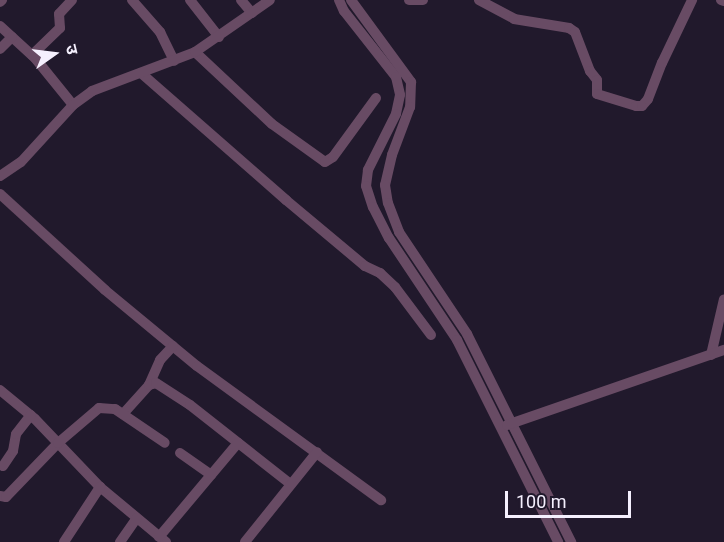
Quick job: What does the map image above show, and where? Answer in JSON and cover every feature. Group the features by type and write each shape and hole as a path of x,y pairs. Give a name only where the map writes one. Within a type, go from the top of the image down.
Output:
{"street":[{"path":"32,55 60,28 59,14 72,0"},
{"path":"132,0 160,32 174,61"},
{"path":"190,0 219,37"},
{"path":"241,0 252,13"},
{"path":"0,176 32,150 73,105 92,91 195,52 270,0"},
{"path":"339,0 344,11 396,77 400,95 396,114 368,170 366,186 373,207 389,238 457,340 507,426"},
{"path":"351,0 411,82 411,107 386,174 388,203 399,232 467,334 507,426 551,514 571,542"},
{"path":"409,0 423,0"},
{"path":"479,0 525,22 569,28 575,32 590,71 597,80 597,94 636,106 642,106 648,99 662,63 692,0"},
{"path":"0,26 32,55 73,105"},
{"path":"0,49 12,37"},
{"path":"195,52 272,124 316,159 325,162 333,157 376,98"},
{"path":"141,73 305,217 365,266 380,273 395,287 431,335"},
{"path":"0,195 105,290 173,346 226,388 381,500"},
{"path":"711,355 724,299"},
{"path":"123,414 149,385 160,360 173,346"},
{"path":"507,426 724,350"},
{"path":"149,385 156,383 172,392 290,483"},
{"path":"0,390 31,415 100,488 162,539 238,443"},
{"path":"0,496 6,497 58,443 99,408 109,407 123,414 165,443"},
{"path":"3,466 13,452 16,434 31,415"},
{"path":"245,542 317,452"},
{"path":"180,453 211,475"},
{"path":"64,542 100,488"},
{"path":"551,514 558,542"},
{"path":"120,542 138,518"}]}
